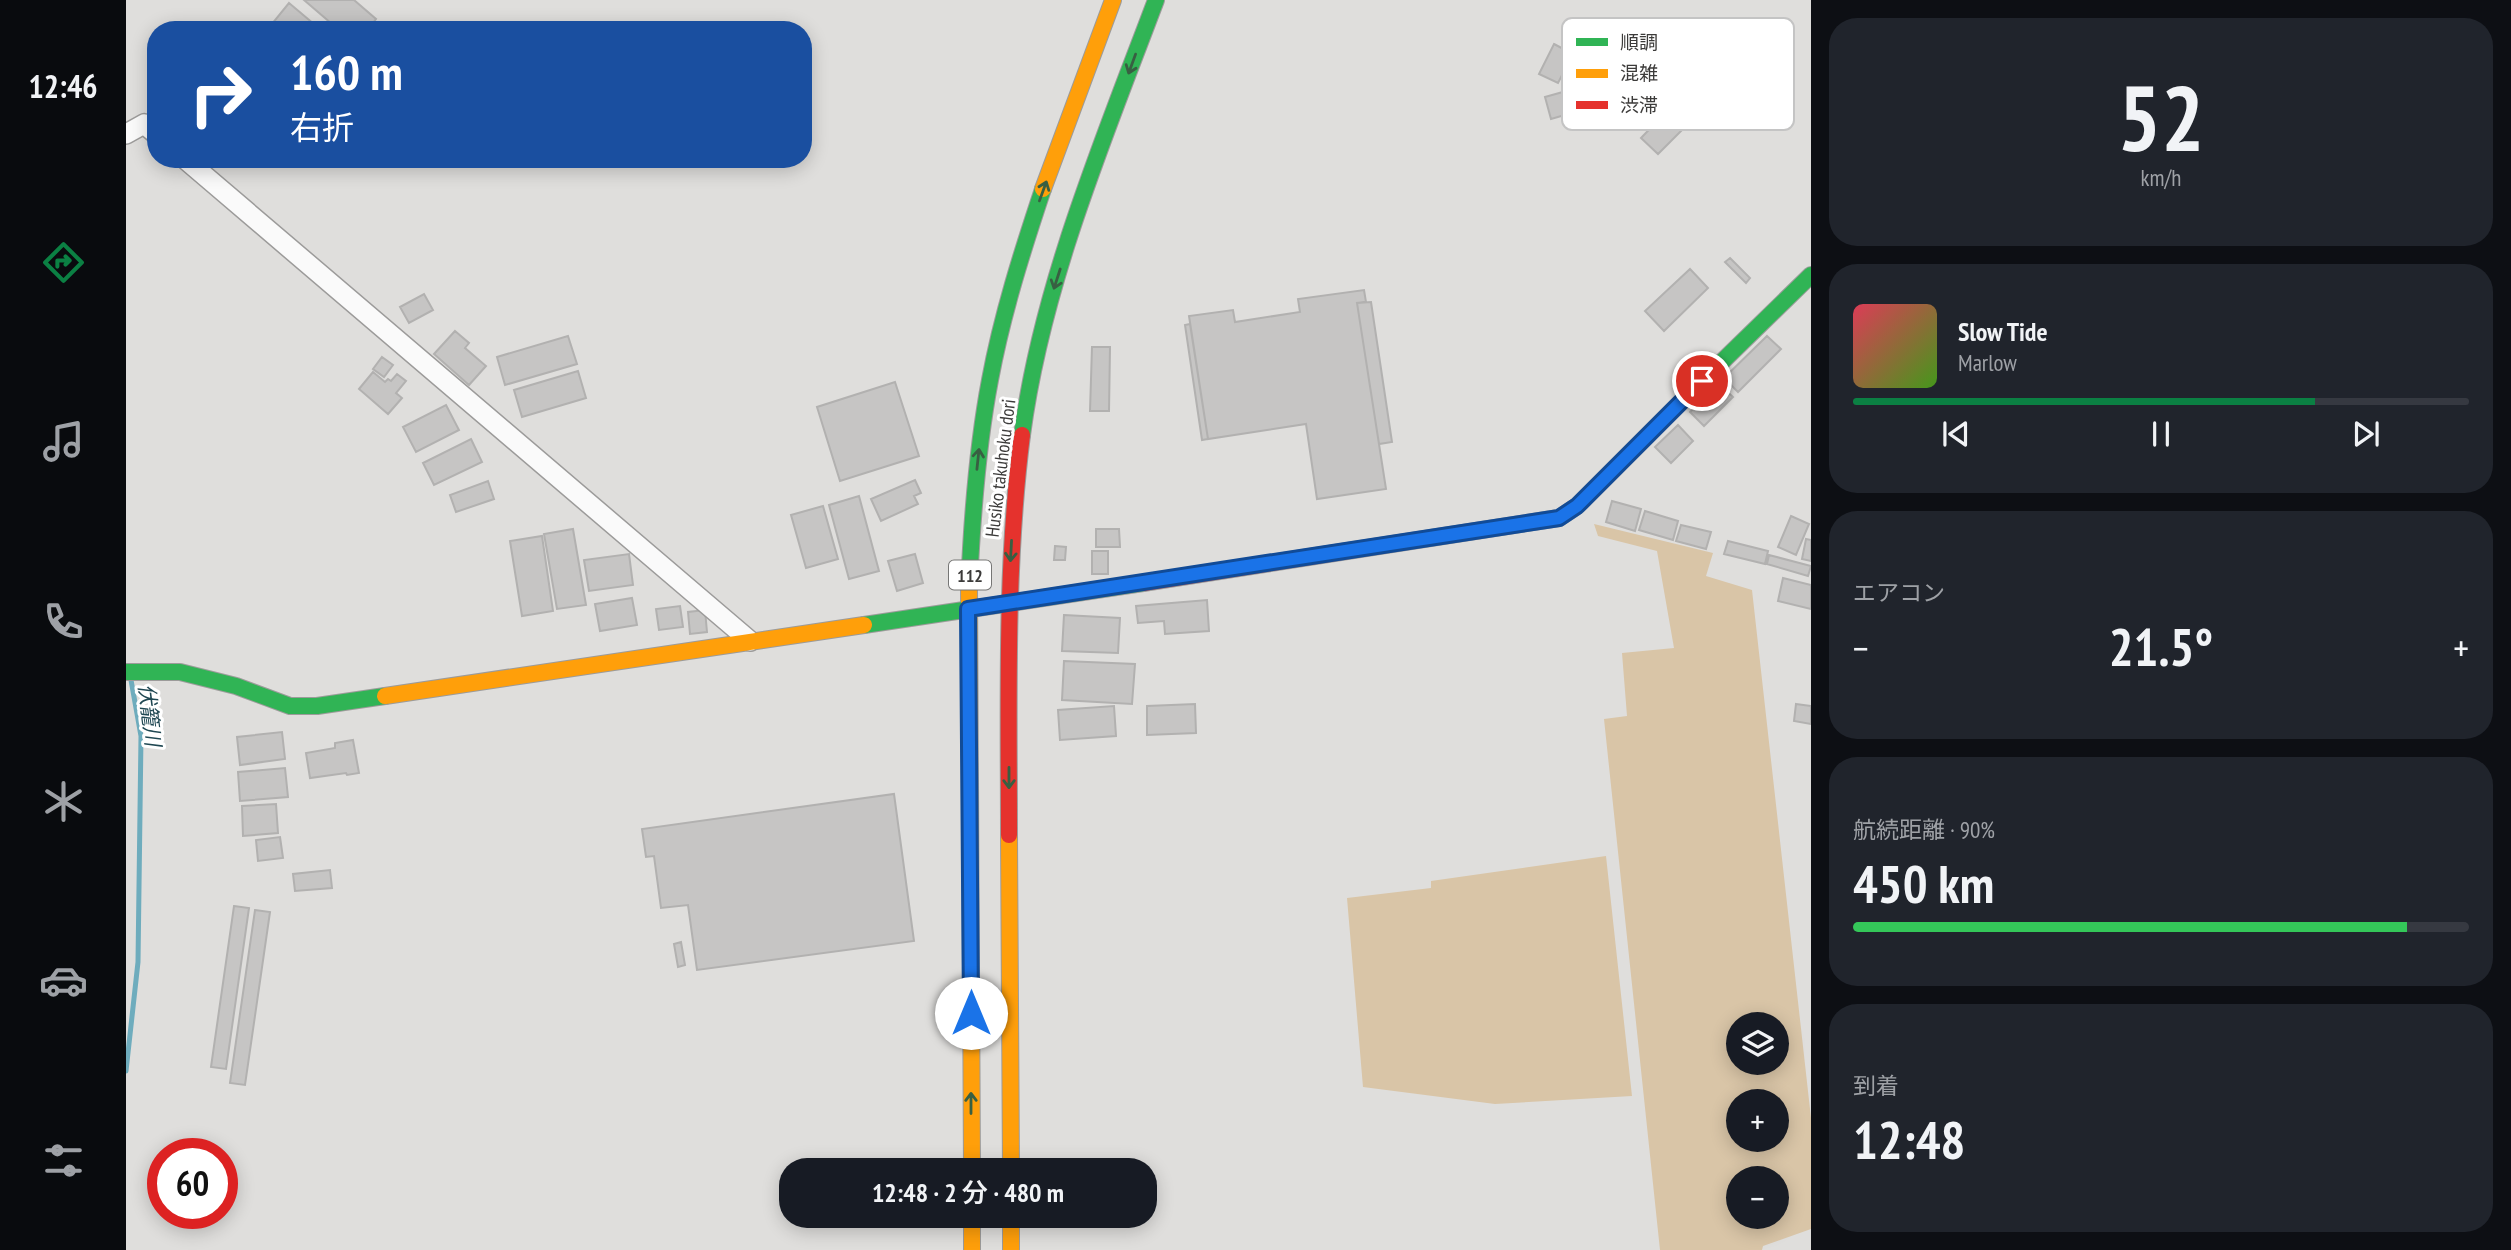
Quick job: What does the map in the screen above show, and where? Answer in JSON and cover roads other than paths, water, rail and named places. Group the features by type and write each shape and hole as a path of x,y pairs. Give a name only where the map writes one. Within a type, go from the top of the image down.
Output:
{"main road":[{"name":"Husiko takuhoku dori","path":"972,1158 968,609 971,531 979,449 990,378 1030,228 1113,0"},
{"name":"Husiko takuhoku dori","path":"1011,1158 1008,604 1013,507 1023,428 1036,358 1054,287 1156,0"},
{"path":"126,671 180,671 236,686 290,706 317,706 1008,604 1559,518 1577,506 1811,275"},
{"path":"972,1228 972,1250"},
{"path":"1011,1228 1011,1250"}],"street":[{"path":"126,134 144,124 147,126"},
{"path":"196,168 750,641"}],"waterway":[{"name":"伏籠川","path":"126,1071 138,962 141,736 131,680"}]}
